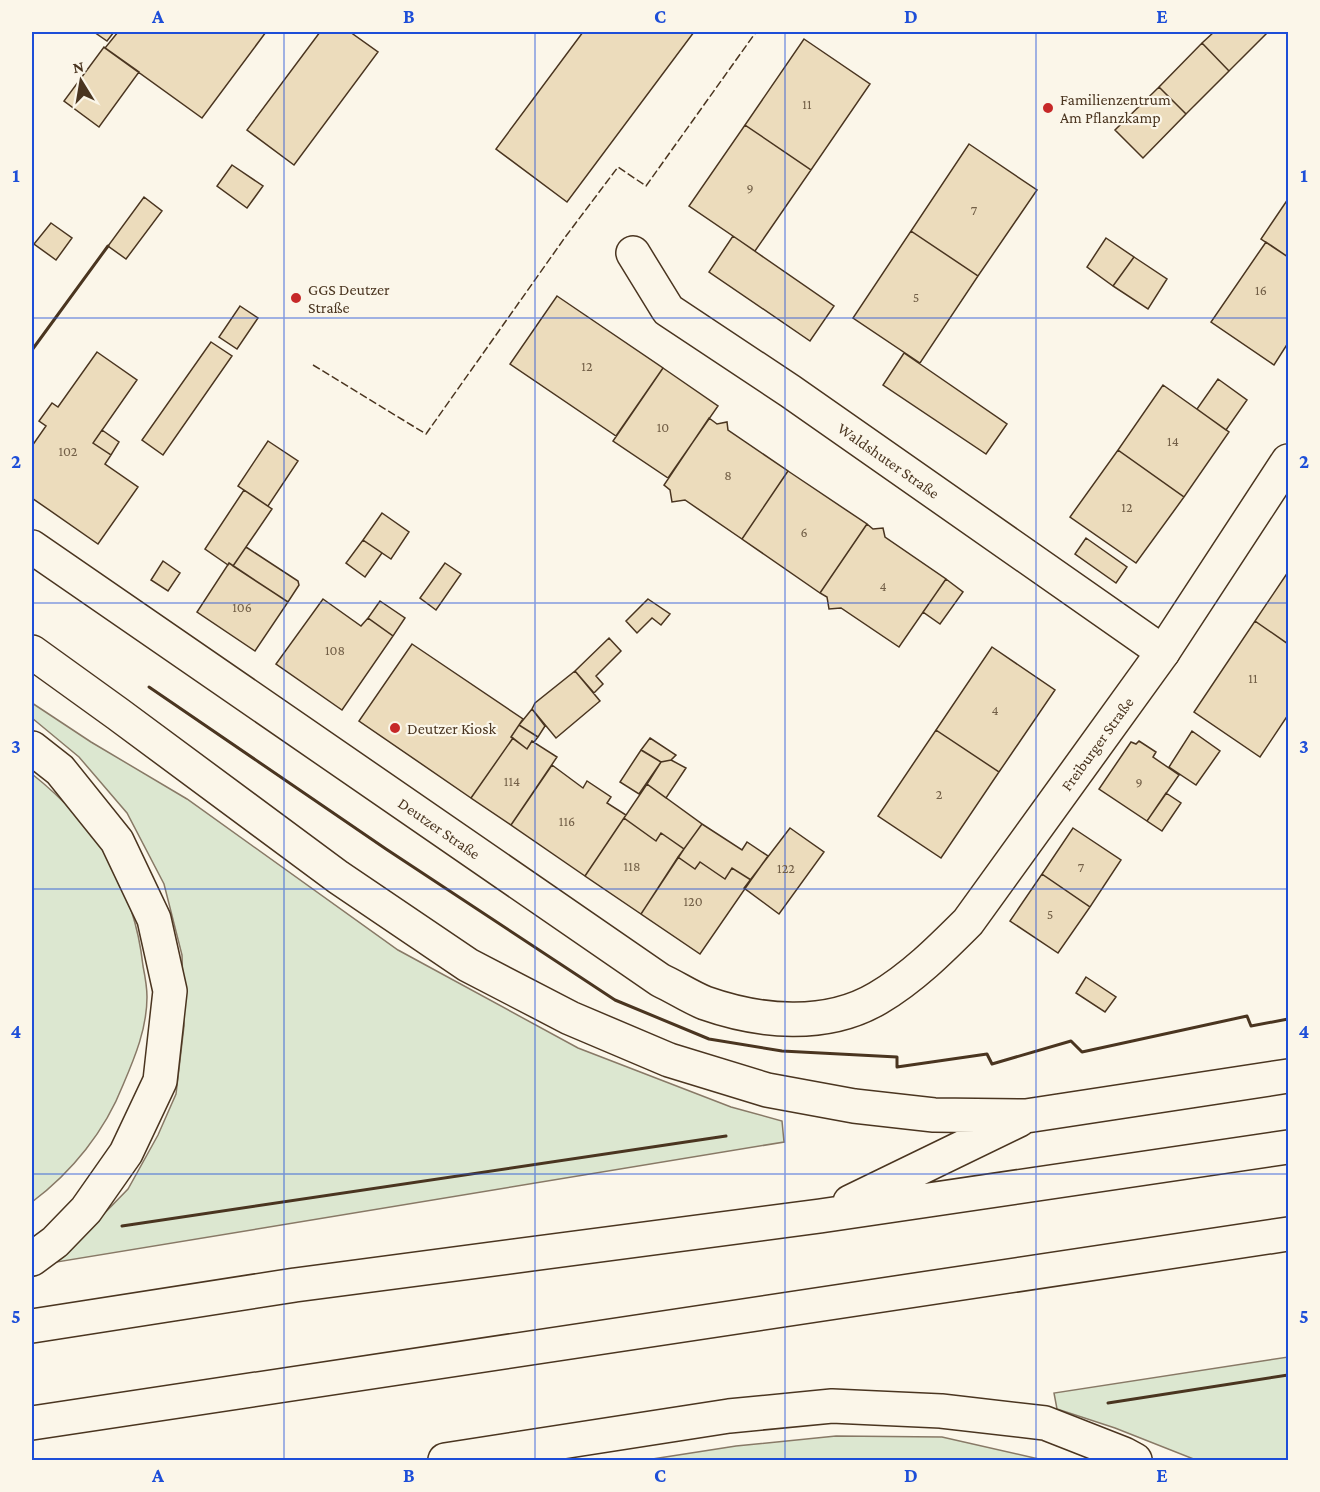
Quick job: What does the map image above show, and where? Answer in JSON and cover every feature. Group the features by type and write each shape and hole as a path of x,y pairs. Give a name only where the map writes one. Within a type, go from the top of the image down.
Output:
{"main road":[{"name":"Waldshuter Straße","path":"633,253 668,310 790,391 1163,652"},
{"name":"Freiburger Straße","path":"876,999 912,975 968,922 1163,652 1288,461"},
{"name":"Deutzer Straße","path":"32,547 660,980 703,1002 750,1016 799,1020 839,1013 876,999"},
{"path":"32,652 338,877 458,959 570,1018 669,1060 767,1090 854,1107 934,1115 1026,1116 1288,1076"},
{"path":"32,748 60,770 117,841 154,919 170,992 159,1081 126,1153 86,1210 55,1242 32,1259"},
{"path":"820,1216 1026,1116"},
{"path":"32,1326 295,1285 820,1216 1288,1146"},
{"path":"32,1423 1288,1234"},
{"path":"445,1461 729,1416 832,1406 941,1411 1045,1424 1124,1454 1135,1461"}],"green space":[{"path":"32,703 91,742 187,799 398,950 578,1048 731,1107 782,1121 784,1142 57,1262 128,1189 158,1135 176,1094 184,1026 182,955 164,884 127,813 79,757 32,718"},
{"path":"32,774 75,814 108,858 121,882 138,936 147,997 140,1042 116,1102 86,1150 61,1178 32,1202"},
{"path":"1288,1357 1288,1460 1196,1460 1115,1428 1057,1409 1054,1393"},
{"path":"836,1436 942,1437 1043,1460 646,1460 736,1446"}],"building":[{"path":"94,32 114,32 107,41"},
{"path":"118,32 266,32 202,118 105,48"},
{"path":"320,32 350,32 378,52 294,165 247,130"},
{"path":"583,32 694,32 567,202 496,149"},
{"path":"1214,32 1268,32 1229,71 1202,43"},
{"path":"804,39 870,84 811,170 745,125"},
{"path":"1202,43 1229,71 1186,114 1159,87"},
{"path":"104,47 139,72 99,127 64,101"},
{"path":"1159,87 1186,114 1143,158 1115,130"},
{"path":"745,125 811,170 755,251 689,206"},
{"path":"969,144 1037,190 978,276 911,231"},
{"path":"232,165 263,186 247,208 217,186"},
{"path":"144,197 162,211 126,259 108,246"},
{"path":"1288,199 1288,257 1261,239"},
{"path":"51,223 72,238 56,260 34,244"},
{"path":"911,231 978,276 920,363 853,318"},
{"path":"733,236 834,306 810,341 709,272"},
{"path":"1106,238 1134,257 1113,286 1087,267"},
{"path":"1266,242 1288,257 1288,343 1274,365 1211,322"},
{"path":"1134,257 1167,279 1148,309 1113,286"},
{"path":"557,296 663,368 616,436 510,364"},
{"path":"240,306 258,318 237,349 219,337"},
{"path":"211,342 232,356 163,455 142,440"},
{"path":"97,352 137,380 93,443 111,455 105,464 138,487 98,544 32,498 32,446 46,426 39,421 52,403 58,407"},
{"path":"904,353 1007,424 986,454 883,385"},
{"path":"663,368 718,406 668,478 613,441"},
{"path":"1218,379 1247,400 1226,430 1197,409"},
{"path":"1163,385 1229,432 1184,497 1118,450"},
{"path":"709,418 717,424 727,422 728,430 788,471 742,539 685,500 672,502 670,490 664,485"},
{"path":"102,430 119,442 111,455 93,443"},
{"path":"268,441 298,461 268,506 238,486"},
{"path":"1118,450 1184,497 1136,563 1070,517"},
{"path":"788,471 867,524 820,593 742,539"},
{"path":"244,490 272,509 233,566 205,549"},
{"path":"382,513 409,532 391,559 363,540"},
{"path":"867,524 873,529 883,528 885,537 946,579 899,647 841,608 829,609 827,597 820,593"},
{"path":"1086,538 1127,567 1116,583 1075,554"},
{"path":"363,540 382,553 365,577 346,563"},
{"path":"246,547 298,581 299,585 288,602 233,566"},
{"path":"163,561 180,573 168,591 151,580"},
{"path":"229,563 288,602 255,651 197,612"},
{"path":"445,563 461,574 436,610 420,598"},
{"path":"1288,572 1288,644 1255,621"},
{"path":"946,579 963,592 940,624 923,612"},
{"path":"323,599 361,626 368,618 393,636 342,710 276,664"},
{"path":"648,599 670,614 661,625 652,618 637,633 626,621"},
{"path":"380,601 405,618 393,636 368,618"},
{"path":"1255,621 1288,644 1288,715 1260,757 1194,712"},
{"path":"609,638 621,651 596,676 603,684 594,693 575,671"},
{"path":"412,644 523,719 511,737 513,738 471,798 359,721"},
{"path":"992,647 1055,690 999,772 936,730"},
{"path":"575,671 600,701 556,738 532,709 535,703"},
{"path":"532,709 545,726 538,737 519,725"},
{"path":"519,725 538,737 527,749 511,737"},
{"path":"936,730 999,772 941,858 878,816"},
{"path":"1192,731 1220,751 1196,785 1169,767"},
{"path":"513,738 527,749 532,741 557,757 511,825 471,798"},
{"path":"650,738 676,755 671,760 661,762 641,750"},
{"path":"1139,741 1156,752 1153,757 1179,775 1147,821 1099,789 1131,742 1136,744"},
{"path":"641,750 661,762 639,794 620,782"},
{"path":"671,760 686,768 666,798 647,784 661,762"},
{"path":"552,765 583,788 587,781 611,797 607,803 626,815 585,876 511,825"},
{"path":"647,784 702,824 684,849 661,833 656,841 624,818"},
{"path":"1166,793 1181,803 1162,831 1147,821"},
{"path":"624,818 656,841 661,833 684,849 641,914 585,876"},
{"path":"702,824 742,850 747,842 768,856 751,880 732,868 725,879 700,862 695,869 678,857"},
{"path":"790,828 824,852 779,914 744,888"},
{"path":"1073,828 1121,860 1090,907 1042,874"},
{"path":"678,857 695,869 700,862 725,879 732,868 751,880 700,954 641,914"},
{"path":"1042,874 1090,907 1058,953 1010,921"},
{"path":"1086,977 1116,997 1105,1012 1076,993"}],"fence":[{"path":"313,365 426,434 566,236 618,167 646,186 756,32"}],"wall":[{"path":"32,350 108,246"},
{"path":"149,687 386,849 615,1000 709,1039 782,1051 897,1057 897,1067 987,1054 992,1064 1071,1041 1082,1052 1247,1016 1251,1026 1288,1019"},
{"path":"122,1226 726,1136"},
{"path":"1108,1403 1288,1375"}],"place":[{"name":"Familienzentrum Am Pflanzkamp","path":"1048,108"},
{"name":"GGS Deutzer Straße","path":"296,298"},
{"name":"Deutzer Kiosk","path":"395,728"}]}
